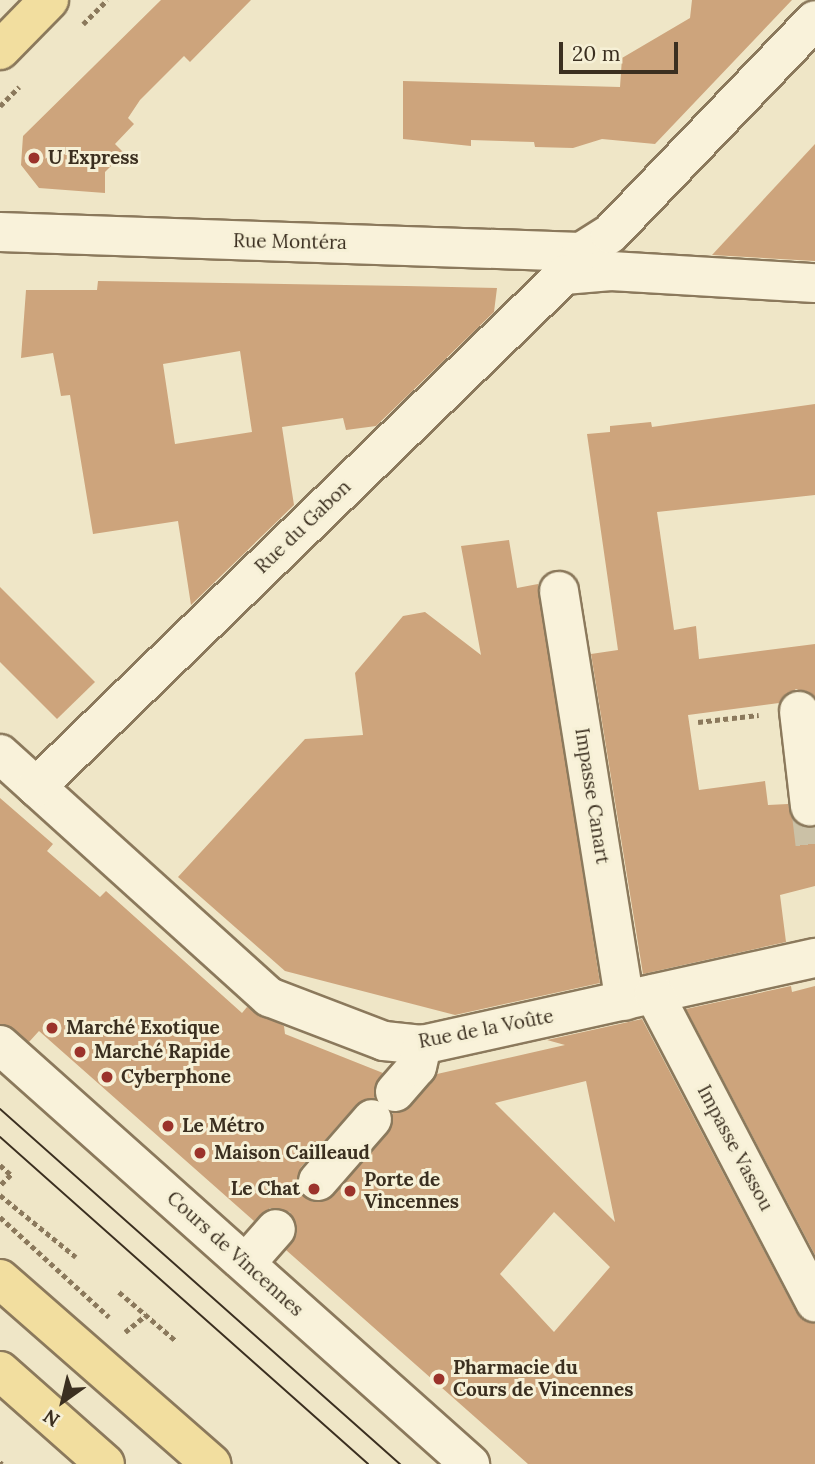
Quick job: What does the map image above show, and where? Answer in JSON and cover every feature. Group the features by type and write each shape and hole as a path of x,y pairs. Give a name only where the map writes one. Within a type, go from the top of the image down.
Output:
{"main road":[{"path":"0,50 49,0"},
{"path":"0,1279 211,1464"},
{"path":"0,1371 104,1464"}],"street":[{"name":"Rue du Gabon","path":"36,787 577,262 610,234 815,20"},
{"name":"Rue Montéra","path":"0,232 9,237 577,262 815,283"},
{"name":"Impasse Canart","path":"559,591 640,998"},
{"path":"799,711 810,806"},
{"name":"Rue de la Voûte","path":"0,754 269,997 384,1041 422,1045 815,958"},
{"name":"Impasse Vassou","path":"640,998 815,1302"},
{"name":"Cours de Vincennes","path":"0,1045 470,1464"},
{"path":"318,1181 417,1067 422,1045"},
{"path":"246,1263 276,1228"}],"path":[{"path":"698,722 799,711"},
{"path":"0,1165 11,1175 0,1186"},
{"path":"0,1195 76,1257"},
{"path":"0,1217 128,1335 146,1315"},
{"path":"119,1292 175,1340"}],"building":[{"path":"161,0 251,0 190,62 184,56 140,100 128,118 134,124 115,144 124,153 105,172 105,193 39,188 21,165 23,136"},
{"path":"692,0 792,0 655,144 602,139 573,148 535,147 534,142 471,140 471,146 403,139 403,81 620,87 622,58 690,18"},
{"path":"815,144 815,261 712,255"},
{"path":"98,281 497,288 494,312 376,426 346,430 343,418 282,427 294,505 191,605 178,521 93,534 70,395 61,396 53,353 21,358 26,290 97,290","holes":["240,351 252,432 175,444 163,364"]},
{"path":"815,404 815,495 657,512 674,630 696,626 699,659 815,644 815,697 796,689 779,703 688,715 699,790 765,781 768,805 788,804 793,820 815,827 815,886 780,895 786,942 643,974 591,654 618,650 587,434 610,432 610,426 651,422 652,427"},
{"path":"509,540 517,588 538,584 600,983 455,1015 285,971 178,877 305,739 363,735 355,673 403,616 425,612 481,655 461,546"},
{"path":"0,587 95,682 57,719 0,662"},
{"path":"0,798 53,844 47,851 100,897 106,891 242,1013 247,1007 284,1026 285,1034 383,1073 374,1098 356,1105 301,1167 297,1187 313,1202 334,1195 388,1133 393,1113 411,1106 437,1074 565,1045 547,1040 642,1019 796,1312 815,1324 815,1464 528,1464 286,1250 297,1233 290,1212 270,1208 254,1221 39,1031 29,1042 0,1024","holes":["586,1081 615,1222 495,1103","554,1212 610,1267 554,1332 500,1274"]},
{"path":"791,986 792,992 815,986 815,1255 686,1009"}],"tunnel":[{"path":"810,806 815,848"}],"tram line":[{"path":"0,1109 400,1464"},
{"path":"0,1137 368,1464"}],"place":[{"name":"U Express","path":"34,158"},
{"name":"Marché Exotique","path":"52,1028"},
{"name":"Marché Rapide","path":"80,1052"},
{"name":"Cyberphone","path":"107,1077"},
{"name":"Le Métro","path":"168,1126"},
{"name":"Maison Cailleaud","path":"200,1153"},
{"name":"Le Chat","path":"314,1189"},
{"name":"Porte de Vincennes","path":"350,1191"},
{"name":"Pharmacie du Cours de Vincennes","path":"439,1379"}]}
